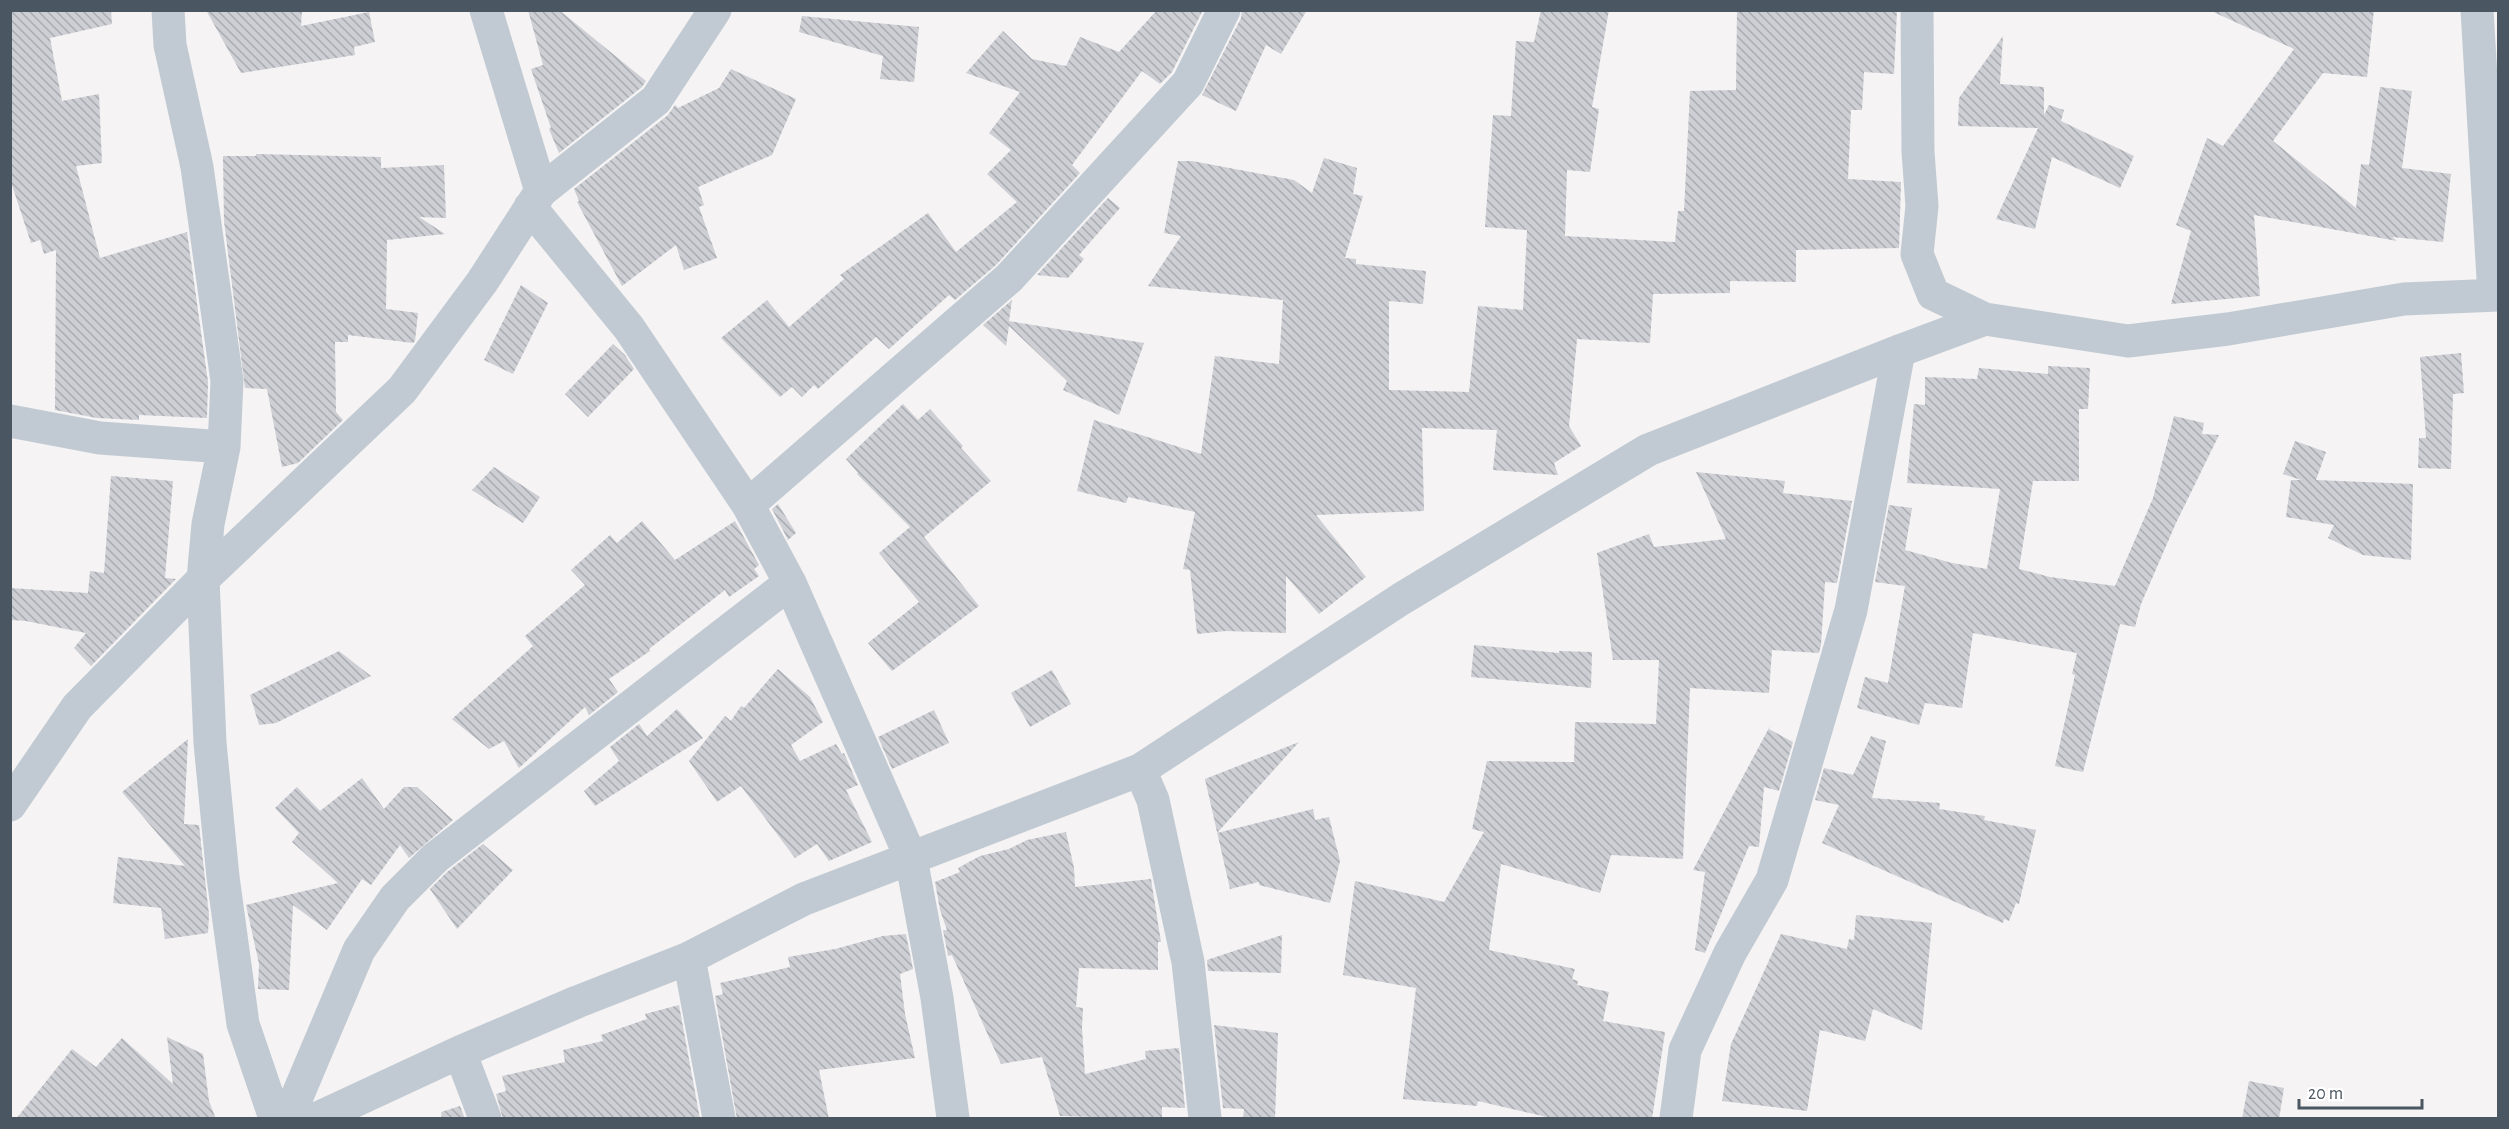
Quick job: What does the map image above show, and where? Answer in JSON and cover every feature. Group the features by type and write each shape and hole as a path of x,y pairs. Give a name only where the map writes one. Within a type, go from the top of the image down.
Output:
{"street":[{"path":"168,10 170,45 197,166 224,360 227,406 224,447 208,525 203,579 210,743 223,877 243,1024 275,1119"},
{"path":"486,10 536,199 629,328 748,505 790,583 911,858 937,998 953,1119"},
{"path":"10,805 77,707 203,579 402,390 482,282 536,199 656,100 715,10"},
{"path":"748,505 1009,278 1188,83 1224,10"},
{"path":"1917,10 1918,152 1922,206 1917,254 1933,294 1985,319 2128,341 2228,329 2404,299 2496,295 2477,10"},
{"path":"318,1119 460,1052 577,1002 689,958 804,899 1140,770 1401,599 1648,450 1985,319"},
{"path":"1676,1119 1685,1050 1730,953 1772,880 1851,610 1899,351"},
{"path":"10,421 100,438 224,447"},
{"path":"288,1119 359,950 394,898 435,858 790,583"},
{"path":"1140,770 1154,800 1188,962 1205,1119"},
{"path":"689,958 719,1119"},
{"path":"460,1052 485,1119"}],"building":[{"path":"10,10 111,10 112,24 50,38 62,101 99,94 102,163 76,166 100,258 187,232 208,382 207,418 139,415 139,420 97,418 55,410 56,250 44,254 40,240 31,243 10,179"},
{"path":"206,10 302,10 301,26 369,12 375,42 354,47 355,55 241,73"},
{"path":"528,10 559,10 646,81 642,87 559,153 549,129 551,128 531,69 543,65"},
{"path":"1157,10 1203,10 1172,72 1160,84 1142,71 1072,165 1080,173 996,265 955,300 949,295 889,349 876,337 818,389 814,385 802,397 792,387 780,397 721,338 767,300 789,327 844,279 840,275 928,213 956,252 1017,202 987,174 1011,150 989,133 1020,92 966,73 1003,31 1032,59 1066,66 1080,37 1119,52"},
{"path":"1242,10 1307,10 1281,54 1266,45 1236,111 1202,95 1241,18"},
{"path":"1541,10 1609,10 1592,107 1599,109 1590,172 1567,170 1565,236 1675,242 1678,211 1684,211 1690,91 1736,90 1737,10 1897,10 1894,74 1864,72 1862,110 1851,110 1848,179 1901,182 1899,248 1796,250 1796,282 1730,281 1730,293 1653,294 1650,343 1577,339 1569,426 1581,446 1554,463 1558,475 1493,470 1497,430 1422,428 1424,511 1316,515 1366,577 1319,614 1286,576 1286,633 1226,631 1197,634 1190,570 1183,569 1195,512 1128,497 1126,503 1077,491 1094,420 1201,454 1215,356 1279,364 1283,300 1148,286 1181,236 1164,233 1178,161 1192,161 1294,180 1312,193 1324,158 1357,168 1353,194 1363,196 1345,258 1356,259 1356,264 1426,271 1423,304 1389,301 1389,390 1469,392 1478,306 1523,310 1527,230 1485,227 1493,115 1511,116 1516,41 1534,42"},
{"path":"2209,10 2374,10 2367,77 2323,73 2273,141 2356,208 2361,164 2369,165 2380,87 2412,91 2402,168 2451,174 2443,242 2392,237 2397,241 2254,215 2260,296 2171,304 2191,231 2176,225 2207,138 2223,146 2294,49"},
{"path":"802,16 919,27 914,82 880,79 883,56 799,32"},
{"path":"2003,36 2000,84 2044,87 2044,115 2049,105 2064,110 2061,121 2134,156 2120,188 2052,157 2035,229 1996,219 2038,128 1958,126 1959,98"},
{"path":"731,69 796,99 772,155 698,187 704,205 699,207 717,258 684,270 676,245 622,286 577,202 579,201 574,189 668,115 675,105 678,108 719,88"},
{"path":"256,154 381,157 381,168 444,165 446,218 419,217 445,234 387,240 386,309 418,313 415,341 413,343 348,335 348,342 335,342 336,412 343,420 298,463 282,467 267,389 245,388 224,221 223,156 256,156"},
{"path":"1108,198 1120,208 1079,255 1084,259 1068,278 1037,275"},
{"path":"521,285 548,303 513,374 484,360"},
{"path":"1012,300 1009,321 1144,343 1119,415 1063,390 1067,381 1009,326 1006,346 983,325"},
{"path":"613,344 625,355 634,369 588,417 565,394"},
{"path":"2461,353 2464,393 2453,394 2451,469 2418,468 2419,438 2426,438 2420,357"},
{"path":"2048,366 2090,368 2088,409 2079,409 2079,481 2033,481 2019,569 2050,577 2115,586 2153,498 2174,416 2204,423 2202,434 2219,435 2176,523 2141,604 2135,627 2120,624 2083,772 2055,766 2075,675 2072,674 2077,653 1973,633 1962,708 1925,703 1919,725 1857,708 1865,677 1888,683 1905,586 1875,582 1889,505 1912,508 1905,550 1952,563 1987,569 2000,489 1907,483 1914,404 1925,405 1925,377 1977,379 1979,368 2048,374"},
{"path":"903,404 918,420 930,409 991,481 924,537 979,606 892,671 868,643 919,602 879,553 910,527 857,474 846,459"},
{"path":"2295,441 2326,452 2316,480 2413,484 2411,560 2363,555 2328,538 2334,525 2286,517 2291,480 2301,480 2283,474"},
{"path":"494,467 540,497 523,523 472,490"},
{"path":"1696,472 1785,481 1783,493 1852,501 1837,583 1825,582 1819,653 1772,650 1769,693 1690,688 1683,859 1611,855 1600,893 1501,864 1489,950 1575,969 1572,979 1578,981 1577,985 1609,992 1603,1021 1665,1032 1652,1119 1551,1118 1478,1101 1477,1106 1403,1099 1416,988 1343,975 1355,881 1444,902 1484,832 1472,829 1487,761 1574,762 1575,722 1656,724 1659,660 1613,660 1597,553 1649,534 1654,547 1726,539"},
{"path":"111,476 173,481 165,578 176,579 91,666 74,648 86,633 10,620 10,588 88,593 90,571 104,573"},
{"path":"778,504 796,533 788,540 772,509"},
{"path":"642,521 675,560 735,521 759,565 754,569 759,576 729,597 725,590 649,649 650,651 609,679 618,692 589,715 585,707 519,768 504,741 489,749 452,719 533,646 525,636 585,585 571,570 610,535 617,543"},
{"path":"1474,645 1559,653 1559,651 1592,652 1591,688 1471,677"},
{"path":"339,651 371,676 276,723 259,725 250,695"},
{"path":"778,669 810,697 823,722 791,745 800,761 836,744 842,754 844,753 858,785 846,790 872,842 829,861 817,844 795,858 741,786 717,802 689,761 725,716 731,721 741,706 744,708"},
{"path":"1052,670 1071,704 1030,727 1011,693"},
{"path":"677,709 703,738 595,806 584,791 619,761 610,747 639,724 647,736"},
{"path":"934,710 949,743 892,769 878,737"},
{"path":"1770,726 1769,729 1793,742 1779,791 1764,787 1759,847 1749,846 1705,953 1695,950 1705,872 1693,870"},
{"path":"1871,736 1886,741 1872,798 1940,803 1939,809 1985,816 1984,820 2036,830 2019,904 2016,903 2009,921 2004,919 2003,923 1822,843 1839,805 1815,800 1824,768 1853,775"},
{"path":"188,739 184,824 199,825 209,915 208,933 165,939 161,908 113,903 118,857 185,866 122,792"},
{"path":"1299,742 1217,833 1205,779"},
{"path":"362,778 384,809 404,787 417,787 453,820 409,858 400,845 371,885 362,879 327,930 293,905 289,990 258,989 259,964 246,905 338,883 292,842 299,833 275,808 297,787 320,811"},
{"path":"1313,809 1315,820 1329,817 1340,861 1330,903 1259,885 1259,882 1230,889 1217,833"},
{"path":"1066,832 1074,868 1075,887 1151,879 1161,942 1158,942 1158,970 1079,968 1076,1007 1083,1008 1085,1074 1146,1059 1145,1051 1179,1048 1185,1108 1162,1107 1162,1119 1060,1116 1042,1057 1001,1064 952,955 948,956 943,930 947,930 940,910 935,882 960,872 958,868 980,856 1009,849 1027,840"},
{"path":"483,844 513,870 457,929 430,889 447,872"},
{"path":"1856,915 1932,923 1922,1030 1873,1009 1865,1041 1820,1030 1807,1111 1722,1101 1731,1044 1781,934 1847,949 1849,939 1854,940"},
{"path":"906,934 913,969 900,974 905,1014 915,1058 819,1070 829,1119 737,1119 715,996 723,994 720,983 790,967 788,957 835,949 883,936"},
{"path":"1282,935 1281,973 1208,971 1207,960"},
{"path":"679,1005 700,1119 503,1119 496,1094 506,1091 502,1076 565,1062 563,1050 603,1041 601,1035 647,1019 645,1014"},
{"path":"1214,1025 1278,1033 1275,1119 1243,1119 1244,1109 1223,1108"},
{"path":"167,1037 203,1054 209,1101 216,1119 16,1119 72,1049 96,1067 122,1038 173,1084"},
{"path":"2249,1081 2284,1088 2279,1119 2242,1119"},
{"path":"460,1106 465,1119 442,1119 441,1112"}]}
